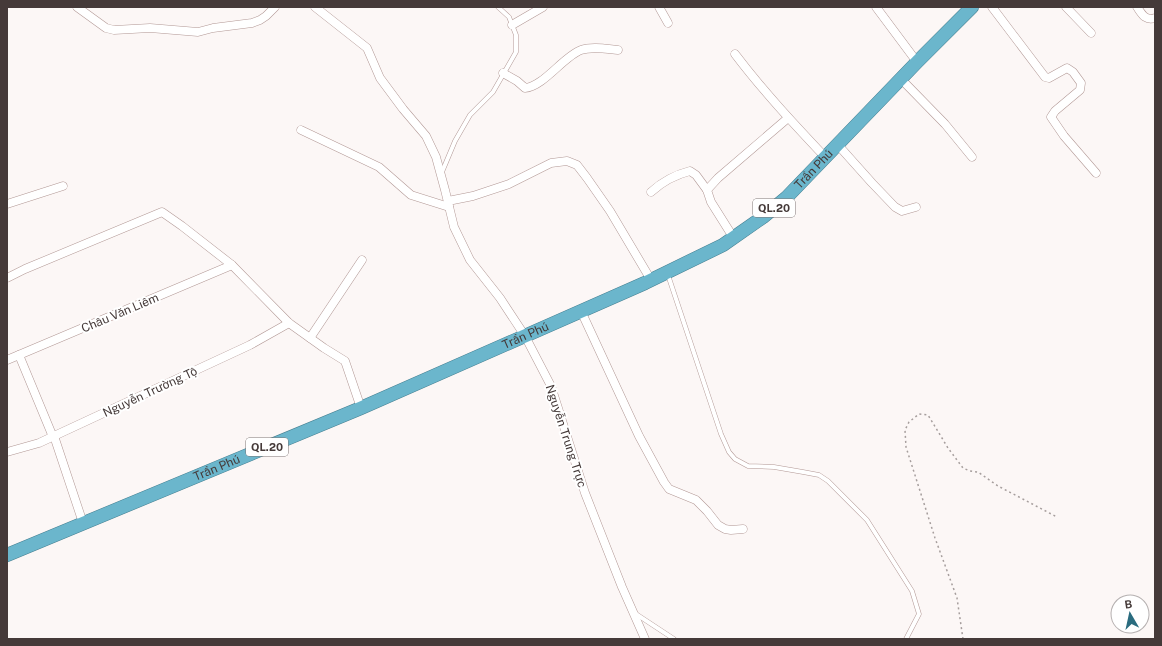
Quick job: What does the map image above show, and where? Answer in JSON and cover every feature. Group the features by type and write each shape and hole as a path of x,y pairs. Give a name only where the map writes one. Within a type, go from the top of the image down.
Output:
{"highway":[{"name":"Trần Phú","path":"7,555 361,408 651,280 723,245 763,217 786,198 972,7"}],"street":[{"path":"77,7 106,28 114,30 150,28 198,32 213,28 252,23 266,16 275,7"},
{"name":"Nguyễn Trung Trực","path":"315,7 367,48 380,78 403,109 426,136 436,157 454,228 470,260 500,298 524,336 551,386 584,493 644,639"},
{"path":"512,25 544,7"},
{"path":"659,7 668,23"},
{"path":"876,7 917,62"},
{"path":"992,7 1045,77 1049,78 1067,68 1073,72 1080,83 1080,90 1055,110 1051,117 1064,136 1096,173"},
{"path":"1066,7 1092,33"},
{"path":"1137,7 1145,18 1155,18"},
{"path":"503,73 517,81 525,88 530,88 581,50 591,48 618,50"},
{"path":"735,54 755,80 825,158"},
{"path":"901,79 945,124 972,157"},
{"path":"707,190 718,178 788,118"},
{"path":"301,130 379,167 411,195 449,204 509,184 551,163 567,161 576,165 596,191 610,211 651,280"},
{"path":"838,145 895,207 902,210 916,207"},
{"path":"651,192 658,185 673,176 690,172 696,175 707,190 711,202 733,237"},
{"path":"7,204 63,186"},
{"path":"7,278 162,212 232,265 289,323 345,361 361,408"},
{"path":"310,338 362,260"},
{"name":"Châu Văn Liêm","path":"7,360 232,265"},
{"path":"581,311 639,436 669,489 696,500 718,525 725,529 743,529"},
{"name":"Nguyễn Trường Tộ","path":"7,452 54,437 250,345 289,323"},
{"path":"19,355 54,437 83,523"}],"lane":[{"path":"441,174 455,141 470,115 493,92 516,52 516,36 509,17 498,7"},
{"path":"667,272 721,434 729,452 735,459 748,466 774,467 819,475 828,481 867,520 912,591 919,614 906,639"},
{"path":"632,612 674,639"}],"path":[{"path":"963,639 957,598 932,531 906,447 905,430 909,422 920,414 928,415 948,448 963,468 978,472 998,486 1057,517"}]}
